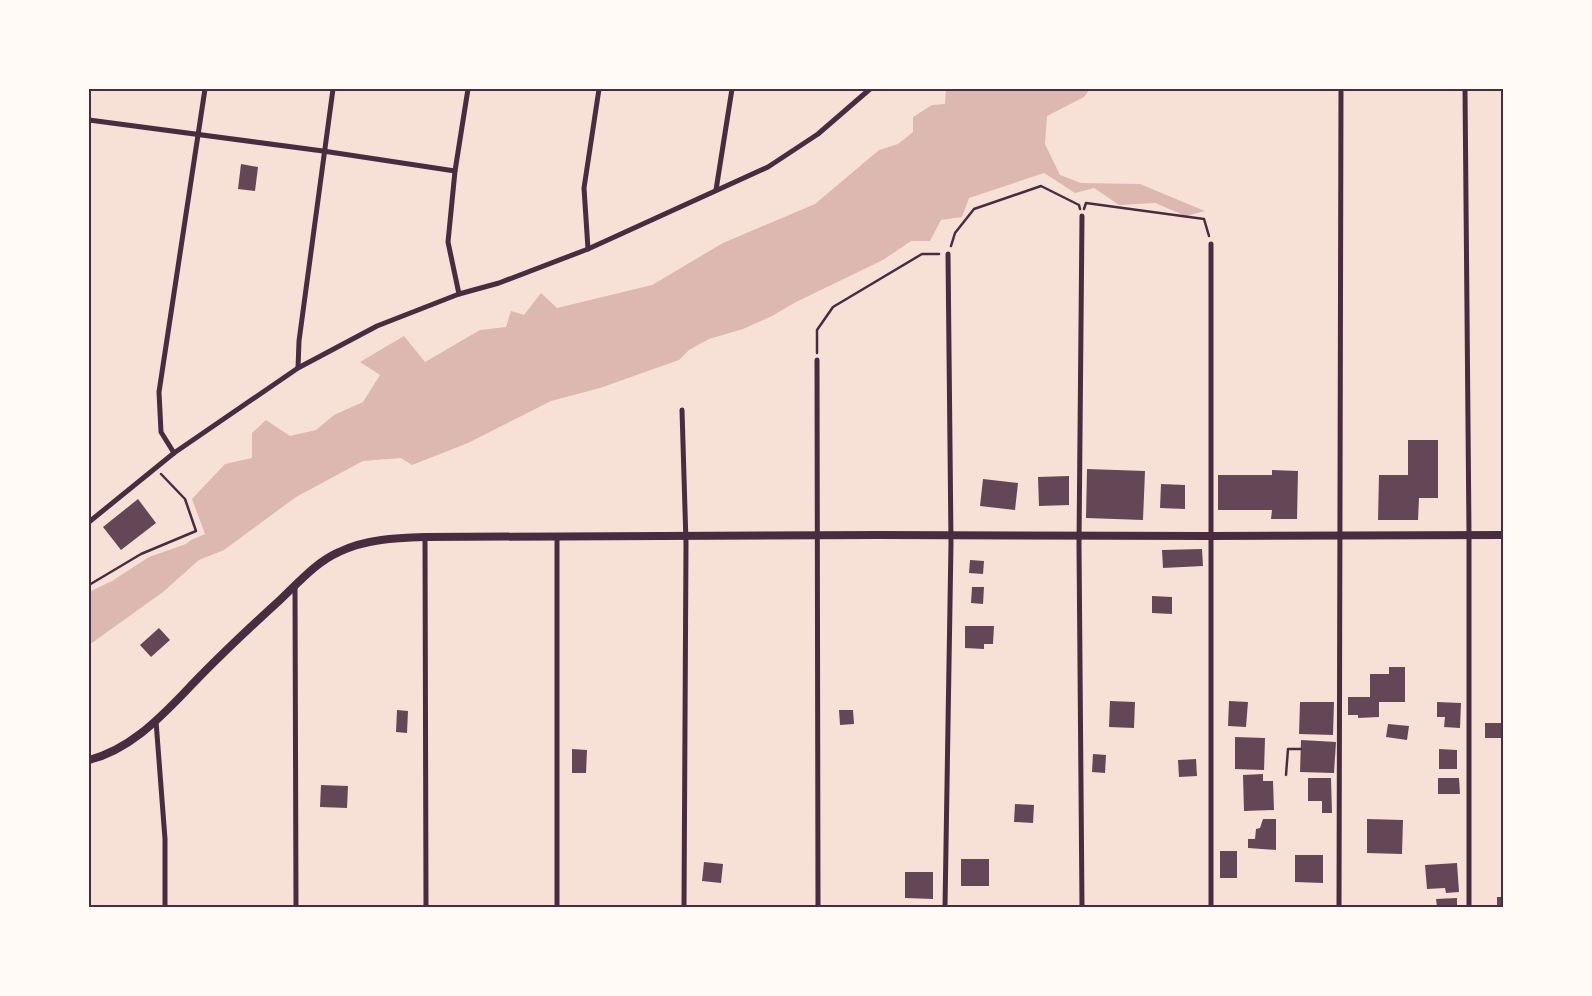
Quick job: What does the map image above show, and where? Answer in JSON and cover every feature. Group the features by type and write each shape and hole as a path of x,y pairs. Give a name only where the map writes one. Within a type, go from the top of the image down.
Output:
{"street":[{"path":"174,452 161,432 159,392 205,89"},
{"path":"298,368 299,341 323,151 333,89"},
{"path":"459,294 448,242 455,171 468,89"},
{"path":"588,249 584,188 599,89"},
{"path":"716,190 732,89"},
{"path":"89,522 174,452 298,368 376,326 459,294 499,283 588,249 768,167 818,134 870,89"},
{"path":"1339,907 1341,89"},
{"path":"1465,89 1469,534 1469,907"},
{"path":"89,120 323,151 455,171"},
{"path":"1082,216 1079,535 1082,907"},
{"path":"1210,907 1211,244"},
{"path":"945,907 951,535 948,254"},
{"path":"817,360 818,907"},
{"path":"682,410 685,536 684,907"},
{"path":"89,760 110,753 129,742 156,721 218,657 317,565 339,552 365,543 396,538 818,535 1503,535"},
{"path":"557,536 557,907"},
{"path":"425,537 426,907"},
{"path":"295,586 296,907"},
{"path":"156,721 165,839 165,907"}],"path":[{"path":"817,360 817,330 833,307 922,254 948,254"},
{"path":"89,585 140,554 196,531 185,498 155,468"},
{"path":"1286,775 1288,749 1301,749"}],"shaded area":[{"path":"946,89 1090,89 1084,97 1047,116 1045,144 1060,175 1081,183 1140,184 1205,211 1186,216 1155,203 1119,205 1094,188 1075,193 1044,173 969,198 962,217 941,220 930,241 911,241 883,260 796,302 772,316 743,329 709,339 689,350 679,360 600,388 551,401 468,443 412,465 401,458 363,461 296,497 224,550 199,560 163,592 89,645 89,592 112,581 149,557 186,544 205,534 192,499 225,464 252,458 252,433 266,420 290,436 316,430 334,415 363,402 380,375 360,362 404,336 425,362 480,330 506,327 511,311 524,315 541,293 557,308 652,285 723,243 815,204 879,150 898,144 913,132 913,117 932,105 945,104"}],"building":[{"path":"241,164 258,167 255,191 238,189"},
{"path":"1408,440 1438,440 1438,498 1419,498 1418,520 1378,520 1379,475 1408,475"},
{"path":"1087,469 1145,471 1143,520 1086,518"},
{"path":"1272,470 1298,471 1297,519 1271,519 1272,510 1218,510 1218,475 1272,475"},
{"path":"1069,476 1069,505 1039,506 1038,477"},
{"path":"983,479 1018,483 1015,510 980,506"},
{"path":"1161,484 1185,485 1185,509 1160,508"},
{"path":"138,499 156,523 121,550 103,527"},
{"path":"1202,549 1203,566 1163,568 1162,550"},
{"path":"970,560 984,561 983,574 969,573"},
{"path":"972,587 984,587 983,604 971,603"},
{"path":"1152,596 1172,597 1172,614 1152,613"},
{"path":"965,626 994,626 993,644 984,644 984,649 965,648"},
{"path":"159,628 170,640 151,657 140,645"},
{"path":"1389,667 1405,667 1405,702 1379,702 1379,717 1358,718 1358,715 1348,715 1348,697 1370,697 1370,674 1389,674"},
{"path":"1110,701 1135,702 1134,728 1109,727"},
{"path":"1229,701 1248,702 1246,727 1228,726"},
{"path":"1300,702 1334,702 1333,735 1299,734"},
{"path":"1437,702 1461,703 1460,728 1444,727 1445,717 1437,717"},
{"path":"397,710 408,711 407,733 396,732"},
{"path":"839,710 853,710 854,724 840,725"},
{"path":"1485,723 1503,723 1503,738 1485,738"},
{"path":"1388,724 1409,726 1407,740 1386,737"},
{"path":"1235,737 1265,738 1264,770 1235,769"},
{"path":"1301,740 1336,742 1334,773 1300,772"},
{"path":"572,749 587,750 586,773 572,773"},
{"path":"1439,749 1457,750 1457,769 1439,769"},
{"path":"1093,754 1106,755 1105,773 1092,772"},
{"path":"1196,759 1197,776 1179,777 1178,760"},
{"path":"1263,774 1263,781 1273,781 1274,810 1244,811 1243,775"},
{"path":"1308,778 1331,778 1332,813 1322,813 1322,801 1308,801"},
{"path":"1438,778 1459,778 1460,794 1438,794"},
{"path":"321,785 348,786 347,808 320,807"},
{"path":"1015,804 1034,805 1033,823 1014,822"},
{"path":"1263,819 1276,819 1276,850 1248,848 1248,839 1255,839 1256,829 1260,828"},
{"path":"1367,819 1403,820 1402,854 1367,853"},
{"path":"1220,851 1237,851 1237,878 1220,878"},
{"path":"1295,855 1323,855 1323,883 1295,882"},
{"path":"961,859 989,859 989,886 961,886"},
{"path":"704,862 723,864 721,883 702,881"},
{"path":"1457,863 1459,892 1446,893 1445,888 1427,889 1425,865"},
{"path":"905,872 933,872 933,899 905,898"},
{"path":"1497,897 1503,897 1503,907 1497,907"},
{"path":"1457,898 1457,907 1437,907 1436,899"}]}
